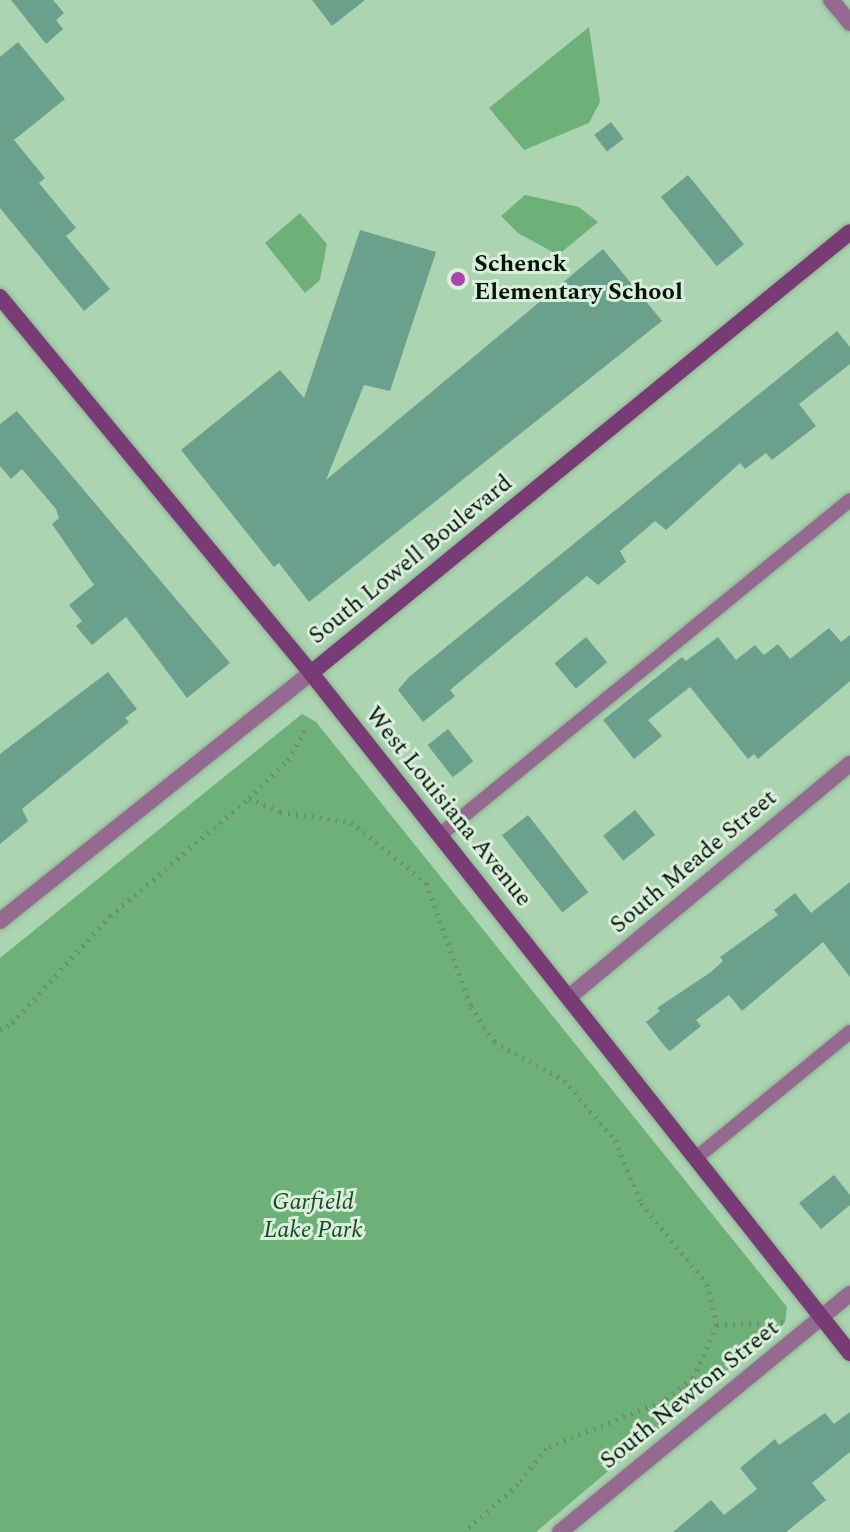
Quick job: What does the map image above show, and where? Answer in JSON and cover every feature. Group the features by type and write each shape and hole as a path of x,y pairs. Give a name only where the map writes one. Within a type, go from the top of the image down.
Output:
{"street":[{"path":"831,0 850,23"},
{"name":"South Lowell Boulevard","path":"0,921 311,673 850,232"},
{"name":"West Louisiana Avenue","path":"0,297 311,673 850,1353"},
{"name":"South Meade Street","path":"569,997 850,764"},
{"name":"South Newton Street","path":"560,1532 850,1294"}],"lane":[{"path":"440,835 850,500"},
{"path":"696,1158 850,1032"}],"path":[{"path":"0,1030 12,1023 110,916 249,798 288,760 308,725"},
{"path":"249,798 280,812 351,822 426,883 471,1006 494,1042 564,1080 615,1140 641,1203 707,1284 717,1325 693,1378 662,1401 546,1448 518,1484 464,1532"},
{"path":"717,1325 785,1322 798,1337"}],"green space":[{"path":"589,27 600,102 589,123 524,150 489,108"},
{"path":"525,195 579,207 598,222 558,255 518,233 501,216"},
{"path":"300,213 327,244 320,280 305,293 265,243"},
{"name":"Garfield Lake Park","path":"302,714 316,722 787,1307 785,1322 536,1532 0,1532 0,958"}],"building":[{"path":"11,0 53,0 64,13 56,20 63,29 46,44"},
{"path":"312,0 365,0 332,26"},
{"path":"18,42 65,99 14,140 45,178 39,183 76,228 66,236 110,289 84,311 0,208 0,57"},
{"path":"611,122 624,139 607,151 594,135"},
{"path":"688,175 744,244 717,266 661,197"},
{"path":"360,230 436,252 390,391 364,385 326,480 603,249 662,321 309,602 279,563 274,567 181,450 280,370 304,398"},
{"path":"837,331 850,347 850,364 799,404 816,426 772,460 766,453 745,469 740,463 666,530 655,521 620,551 626,562 598,585 587,576 450,690 455,696 423,722 398,690 409,677"},
{"path":"17,411 230,663 187,698 126,617 92,645 76,626 82,621 69,605 94,585 52,524 59,518 56,509 22,469 11,479 0,466 0,424"},
{"path":"829,628 841,642 850,635 850,681 758,759 754,754 748,759 690,687 648,720 662,736 634,759 603,720 682,657 686,661 718,637 736,660 755,645 764,655 778,644 790,659"},
{"path":"586,637 607,662 576,689 555,663"},
{"path":"108,672 137,709 125,718 129,722 22,809 28,821 0,844 0,754"},
{"path":"448,729 473,761 453,777 428,745"},
{"path":"635,810 655,835 623,861 603,836"},
{"path":"528,815 588,892 562,913 502,835"},
{"path":"850,882 850,977 823,942 742,1011 729,995 696,1020 701,1026 670,1051 666,1048 646,1022 660,1011 657,1008 711,972 723,961 720,957 778,915 774,910 795,893 811,913"},
{"path":"834,1175 850,1195 850,1205 821,1229 799,1203"},
{"path":"850,1412 850,1452 812,1483 826,1500 786,1532 673,1532 711,1500 724,1515 757,1489 740,1468 775,1439 779,1445 825,1413 834,1424"}],"place":[{"name":"Schenck Elementary School","path":"458,279"}]}
